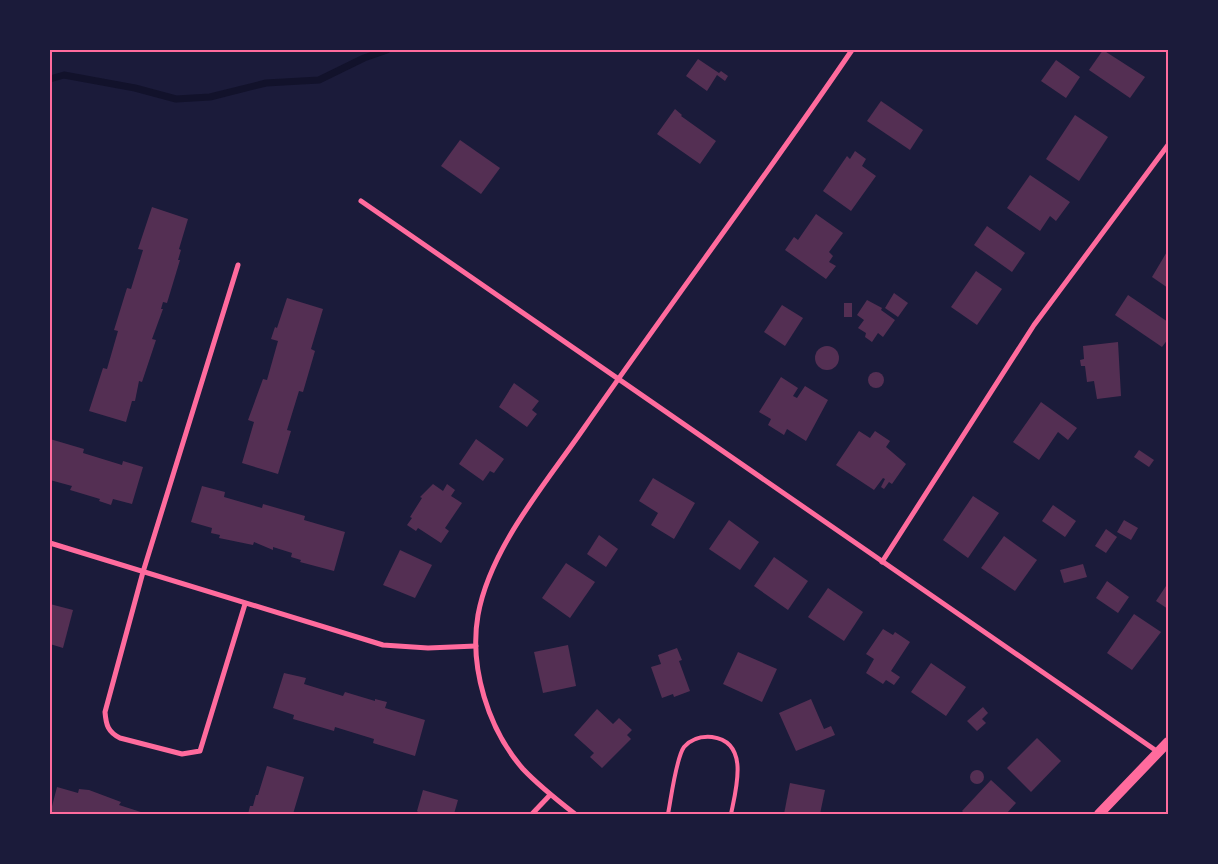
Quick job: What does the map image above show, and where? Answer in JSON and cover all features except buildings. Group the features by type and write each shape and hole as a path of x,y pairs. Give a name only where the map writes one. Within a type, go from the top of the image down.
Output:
{"main road":[{"path":"1099,814 1168,742"}],"street":[{"path":"575,814 522,768 495,725 480,680 476,646 478,614 493,569 508,540 618,379 852,50"},
{"path":"882,562 1034,326 1168,145"},
{"path":"361,201 1158,752"},
{"path":"238,265 143,572 105,712 106,724 112,733 120,738 182,754 200,751 246,604"},
{"path":"50,544 383,645 428,648 476,646"},
{"path":"532,814 550,794"}],"lane":[{"path":"668,814 684,748 693,740 703,736 720,738 730,746 738,760 738,775 731,814"}],"waterway":[{"path":"50,79 64,75 135,88 176,99 210,97 266,83 319,80 364,58 387,50"}]}
